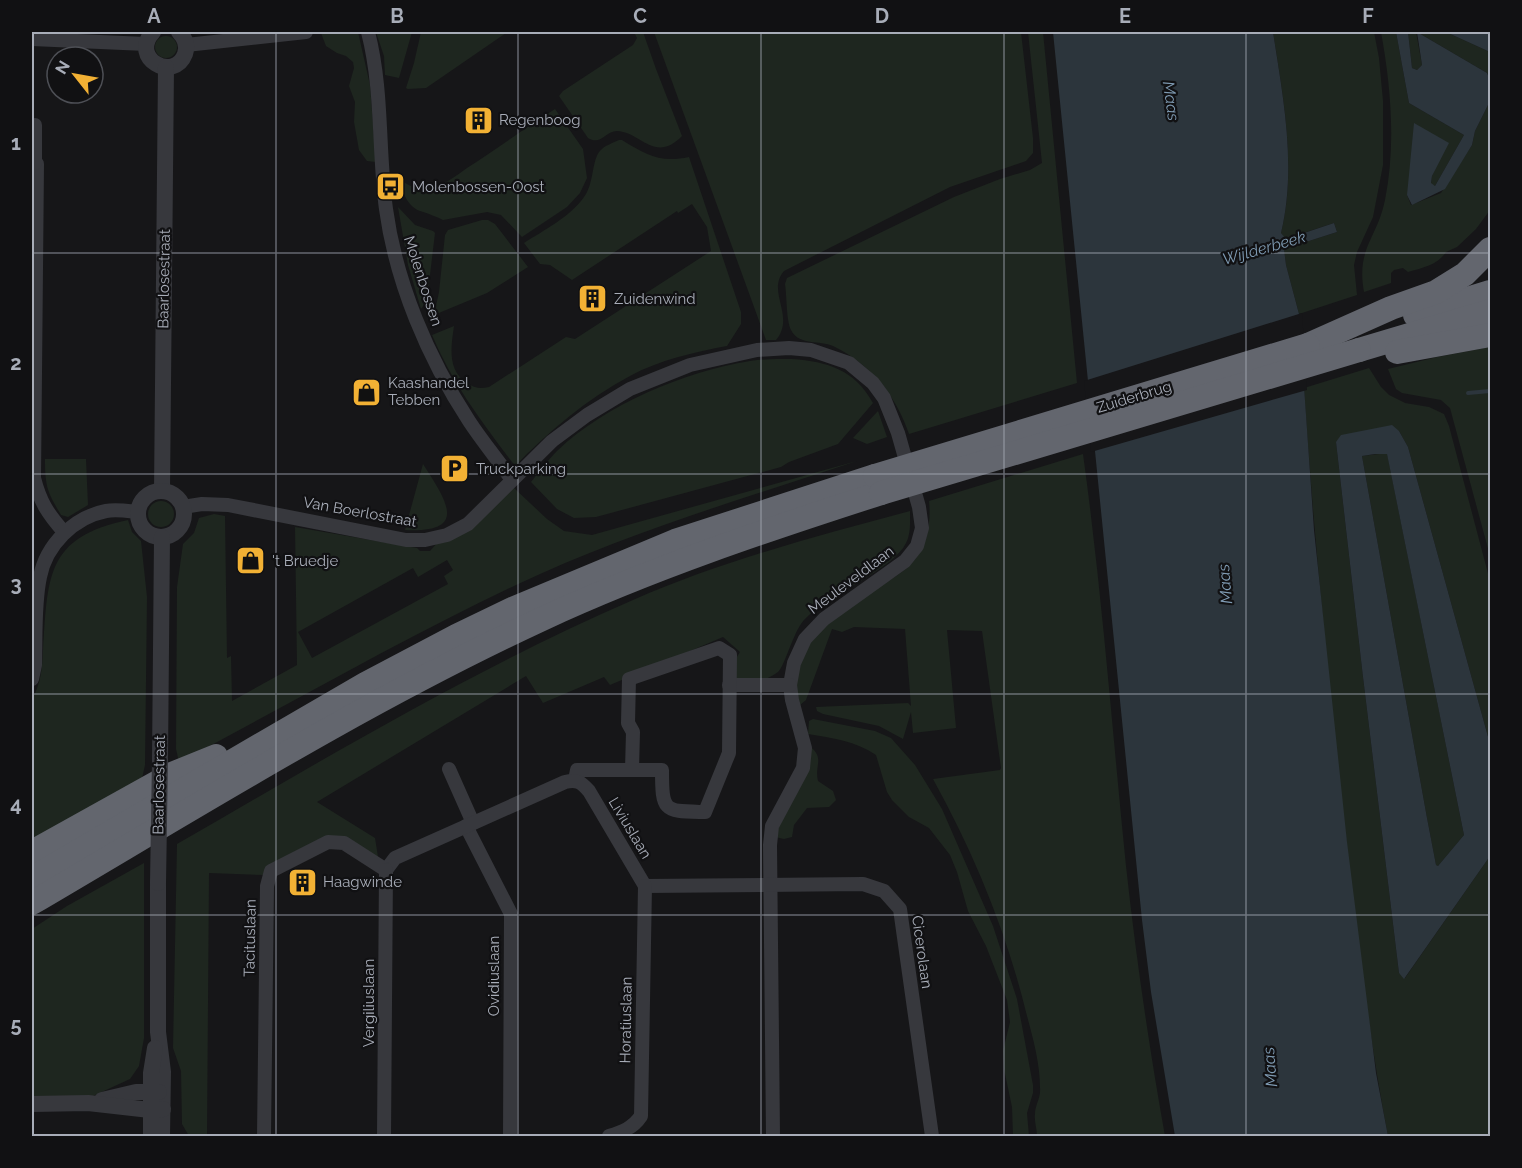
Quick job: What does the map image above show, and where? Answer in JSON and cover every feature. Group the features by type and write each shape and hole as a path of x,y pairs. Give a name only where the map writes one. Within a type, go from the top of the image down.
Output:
{"highway":[{"path":"1395,330 1436,292 1466,274 1491,249"},
{"path":"1395,330 1491,292"},
{"path":"1395,330 1491,311"},
{"path":"1395,330 1491,335"},
{"name":"Zuiderbrug","path":"878,484 1308,345 1395,330"},
{"name":"Zuiderbrug","path":"878,484 1359,350 1395,330"},
{"path":"32,878 302,720 456,636 585,578 675,541 878,484"},
{"path":"32,903 261,768 446,666 542,619 688,558 878,484"},
{"path":"32,852 174,773 302,720"}],"street":[{"path":"32,39 83,36 149,38 147,53 150,59 155,64 166,67 180,61 184,56 182,38 306,32"},
{"name":"Molenbossen","path":"368,32 379,96 381,171 386,212 399,269 430,351 442,375 470,422 512,480"},
{"name":"Baarlosestraat","path":"162,491 166,67"},
{"path":"35,125 33,163 38,165 34,277 34,478 39,498 50,516 64,532"},
{"name":"Meuleveldlaan","path":"512,480 552,441 587,415 630,389 690,364 757,350 789,348 811,350 849,363 873,383 884,398 898,433 919,507 922,528 917,546 905,561 824,619 805,639 794,663 790,685 805,748 803,768 772,826 770,845 773,1137"},
{"name":"Van Boerlostraat","path":"183,507 202,504 228,505 406,540 425,540 447,535 468,524 512,480"},
{"path":"162,491 175,496 183,507 184,517 181,526 172,534 162,537 144,530 139,519 138,512 142,501 152,493 162,491"},
{"path":"32,679 35,665 34,604 40,575 50,552 64,532 86,518 107,511 138,512"},
{"name":"Baarlosestraat","path":"162,537 158,1032 163,1072 157,1092 157,1110 162,1137"},
{"path":"386,870 395,858 565,782 575,780 577,770 632,770 662,770 662,798 666,807 674,811 705,812 729,753 730,655 719,648 628,678 628,723 633,732 632,770"},
{"path":"729,685 790,685"},
{"path":"449,769 469,824"},
{"name":"Liviuslaan","path":"575,780 581,782 589,791 645,886"},
{"name":"Ovidiuslaan","path":"469,824 511,914 510,1137"},
{"name":"Tacituslaan","path":"264,1137 267,886 271,871 328,842 344,843 386,870"},
{"name":"Vergiliuslaan","path":"384,1137 386,870"},
{"name":"Cicerolaan","path":"770,885 864,884 884,891 900,909 932,1137"},
{"path":"645,886 770,885"},
{"name":"Horatiuslaan","path":"609,1137 625,1131 636,1123 640,1116 645,886"},
{"path":"88,1102 135,1092 157,1092"},
{"path":"32,1104 88,1102 157,1110"},
{"name":"Baarlosestraat","path":"151,1137 157,1110"}],"shaded area":[{"path":"358,32 370,85 376,162 367,161 359,150 354,122 355,102 349,86 354,68 353,62 326,46 321,33"},
{"path":"376,32 412,32 399,78 385,75 384,56"},
{"path":"421,32 506,33 426,88 408,89 406,88"},
{"path":"634,32 643,32 682,136 664,147 656,147 617,131 592,140 588,138 559,96 563,91 633,45 637,38"},
{"path":"654,32 1021,32 1033,153 1026,161 950,187 784,271 779,279 778,287 783,313 781,331 776,340 766,340"},
{"path":"1028,32 1043,32 1077,383 909,434 897,406 870,371 833,346 804,341 795,335 788,320 785,284 787,278 954,197 1030,170 1042,163"},
{"path":"1273,32 1374,32 1383,101 1383,165 1373,217 1357,252 1354,265 1357,295 1299,314 1284,249 1337,232 1334,223 1285,239 1281,233 1288,183 1287,132"},
{"path":"1381,32 1396,32 1409,103 1464,135 1435,186 1431,184 1437,164 1407,195 1411,205 1441,193 1472,145 1475,131 1490,101 1490,210 1476,229 1457,247 1446,252 1434,263 1408,272 1403,268 1394,270 1391,273 1391,283 1364,292 1362,277 1365,254 1385,200 1390,158 1390,95"},
{"path":"1408,32 1416,32 1422,65 1417,70 1412,68"},
{"path":"1417,32 1446,32 1490,52 1490,80 1487,73"},
{"path":"166,36 174,39 177,47 174,55 166,58 158,55 155,47 158,39"},
{"path":"555,109 583,149 587,178 580,193 567,207 522,237 501,215 487,212 443,220 415,209 408,201 398,176 404,182 416,187 430,188 440,185"},
{"path":"619,140 661,158 689,157 741,312 741,324 727,346 665,361 641,370 614,385 569,416 515,466 459,386 432,335 454,326 452,358 456,372 472,386 489,387 566,337 575,339 711,251 707,227 692,204 678,213 677,211 572,280 550,265 540,264 524,243 572,211 584,197 590,185 599,153 606,146"},
{"path":"398,207 415,225 435,233 427,300 421,309 408,265"},
{"path":"482,220 495,224 528,267 487,293 434,315 439,292 445,235 448,230"},
{"path":"1490,347 1490,556 1450,408 1441,400 1402,393 1396,389 1388,369"},
{"path":"792,359 817,362 839,369 866,391 873,403 838,444 781,467 596,517 574,518 557,509 531,482 554,455 577,434 647,392 725,366 755,360"},
{"path":"1369,368 1389,395 1405,403 1429,407 1444,414 1490,581 1490,744 1408,447 1399,431 1336,442 1399,973 1405,978 1490,856 1490,1136 1388,1136 1374,1054 1336,752 1304,388"},
{"path":"878,411 887,437 867,444 853,438"},
{"path":"1387,453 1464,835 1438,866 1427,818 1362,456"},
{"path":"1083,454 1130,900 1148,1035 1165,1136 1037,1136 1035,1111 1040,1092 1039,1070 1034,1042 1010,954 988,894 933,779 1000,770 1001,768 982,631 947,630 956,728 913,733 911,712 903,739 879,726 817,711 816,707 908,703 911,706 905,629 854,627 842,632 832,629 806,700 800,705 796,687 797,669 813,639 840,614 901,572 916,558 928,531 929,501"},
{"path":"45,459 86,459 88,505 68,517 61,515 48,488"},
{"path":"857,461 642,533 558,566 431,627 179,762 176,749 177,587 183,544 194,533 199,518 214,514 225,516 227,658 231,656 232,701 297,665 295,527 430,551 437,543 514,488 547,519 564,531 592,535","holes":["447,560 453,570 444,576 448,584 312,658 298,632 413,568 418,577"]},
{"path":"423,464 444,501 447,511 446,520 439,526 405,530"},
{"path":"161,501 170,505 174,514 170,523 161,527 152,523 148,514 152,505"},
{"path":"910,511 909,535 899,553 888,563 814,611 804,620 796,632 781,669 767,679 752,682 735,680 735,660 740,652 723,637 610,685 604,677 543,703 526,676 317,802 375,838 378,857 344,840 264,875 209,873 207,1136 189,1136 182,1124 181,1071 173,1048 177,844 458,685 633,600 735,561"},
{"path":"128,520 132,532 141,541 147,597 145,765 141,783 32,844 32,699 41,670 50,582 56,564 66,550 80,537"},
{"path":"813,719 875,731 891,738 915,765 942,809 993,926 1017,999 1033,1085 1027,1113 1029,1136 1013,1136 1012,1107 1004,1069 1003,1051 1010,1022 1007,1000 986,946 968,911 950,855 929,828 909,817 892,800 887,792 876,755 852,743 808,734 809,721"},
{"path":"808,745 817,754 818,781 833,791 836,800 829,807 807,808 794,825 792,837 784,839 775,837"},
{"path":"144,863 144,1038 139,1066 130,1079 93,1096 32,1098 32,929 67,906"}],"water":[{"path":"1053,32 1273,32 1287,132 1288,183 1281,233 1286,239 1334,223 1337,232 1284,249 1299,314 1314,530 1347,842 1376,1073 1388,1136 1175,1136 1151,992 1142,920"},
{"path":"1396,32 1408,32 1412,68 1417,70 1422,65 1417,32 1487,73 1490,80 1488,90 1490,101 1475,131 1472,145 1445,189 1412,205 1407,195 1414,123 1449,143 1432,176 1431,183 1435,186 1464,135 1409,103"},
{"path":"1446,32 1490,32 1490,52"},
{"path":"1392,425 1399,431 1408,447 1490,744 1490,856 1404,979 1399,973 1363,677 1336,442 1341,435","holes":["1387,454 1464,835 1438,866 1427,818 1362,456"]}],"pier":[{"path":"1302,313 1307,390 1091,452 1084,381"}],"waterway":[{"path":"1468,393 1490,391"}],"place":[{"name":"Regenboog","path":"478,120"},
{"name":"Molenbossen-Oost","path":"391,187"},
{"name":"Zuidenwind","path":"593,299"},
{"name":"Kaashandel Tebben","path":"367,392"},
{"name":"Truckparking","path":"455,469"},
{"name":"'t Bruedje","path":"251,561"},
{"name":"Haagwinde","path":"302,882"}],"water label":[{"name":"Maas","path":"1171,101"},
{"name":"Wijlderbeek","path":"1264,248"},
{"name":"Maas","path":"1225,584"},
{"name":"Maas","path":"1270,1067"}]}
